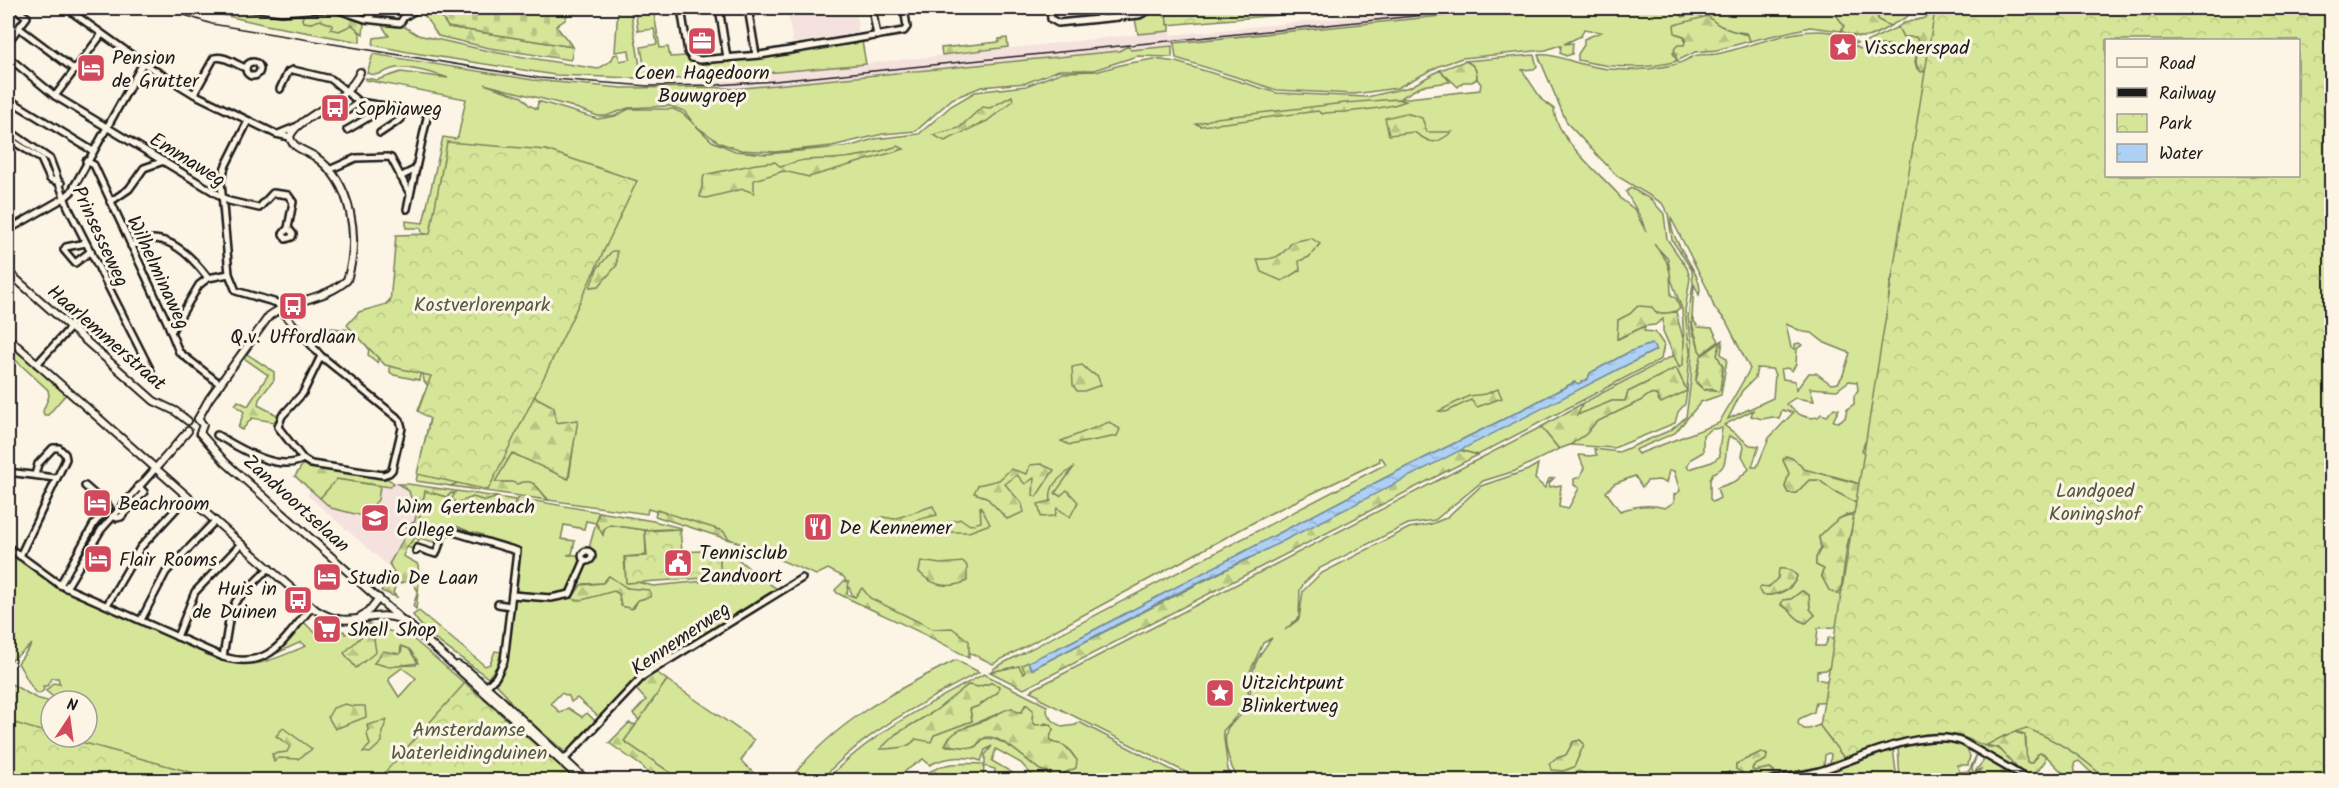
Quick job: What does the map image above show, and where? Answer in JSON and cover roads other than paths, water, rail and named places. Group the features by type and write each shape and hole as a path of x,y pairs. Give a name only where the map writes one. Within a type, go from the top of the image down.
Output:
{"main road":[{"path":"370,19 372,8"},
{"path":"198,419 204,406 263,322 282,308 337,288 347,280 352,251 352,225 348,201 329,171 316,157 294,145 290,137 295,127 347,92 360,72"},
{"name":"Haarlemmerstraat","path":"8,272 153,401 175,411 188,421"},
{"path":"8,338 312,607 334,620 384,616 401,619"},
{"path":"157,470 189,432 188,421 198,419"},
{"path":"189,432 200,433 203,425 198,419"},
{"name":"Zandvoortselaan","path":"200,433 225,462 401,619 417,630 450,661 467,670 484,689"},
{"path":"350,620 368,612 379,598"},
{"path":"484,689 584,780"}],"street":[{"path":"8,36 11,38 27,17 14,8"},
{"path":"66,8 143,63 194,94 276,134 290,137"},
{"path":"252,8 289,11 333,8 370,19 400,23 404,17 419,8"},
{"path":"681,8 690,56 700,60 756,55 906,30 904,8"},
{"path":"719,8 727,58"},
{"path":"748,8 756,55"},
{"path":"872,8 877,36"},
{"path":"1050,8 1051,18 1058,23 1139,15 1146,10"},
{"path":"1098,8 1099,18"},
{"path":"19,28 75,70"},
{"path":"55,96 102,34"},
{"name":"Emmaweg","path":"8,57 55,96 229,201 259,208 273,193 288,195 293,202 288,228"},
{"path":"194,94 214,58 222,57 246,68"},
{"path":"8,230 71,192 86,161 143,63"},
{"path":"280,89 288,72 293,70 331,79 359,102 428,113 407,209"},
{"path":"8,99 93,150"},
{"path":"341,115 359,102"},
{"path":"347,130 379,111 380,105"},
{"path":"380,133 401,119 402,109"},
{"path":"248,121 225,167 221,183 229,274 236,291 278,303 284,314 321,356 400,420 401,431 390,473 383,475 316,465 303,459 278,427 282,416 303,393 321,356"},
{"path":"276,134 295,127"},
{"name":"Prinsesseweg","path":"8,130 50,159 61,183 60,188 64,198 151,370"},
{"path":"8,138 41,159 50,179 61,183"},
{"path":"329,171 341,163 356,158 384,156 391,158 410,194"},
{"name":"Wilhelminaweg","path":"86,161 94,165 181,355 220,384"},
{"path":"110,202 129,189 144,168 164,161"},
{"path":"400,177 416,169"},
{"path":"131,246 146,240 165,242 196,262 208,278"},
{"path":"86,243 66,247 64,250 75,263 91,251"},
{"path":"171,332 199,285 208,278 229,274"},
{"path":"37,364 70,328"},
{"path":"217,435 246,452 265,459 294,464 303,459"},
{"path":"20,556 66,454 57,447 51,449 38,464 35,476"},
{"path":"63,586 113,514 157,470"},
{"path":"8,472 55,478"},
{"path":"86,486 108,506 113,514"},
{"path":"106,605 140,548 187,497"},
{"path":"63,586 94,524 108,506"},
{"path":"141,620 166,572 214,521"},
{"path":"94,524 101,530"},
{"path":"416,551 417,548 436,554 444,532 447,530 517,551 504,661 496,676 484,689"},
{"path":"177,637 195,592 241,544"},
{"path":"8,547 63,586 223,657 247,661 265,656 273,651 312,607"},
{"path":"512,594 551,598 570,594 585,560"},
{"path":"223,657 232,609 236,601 269,568"},
{"name":"Kennemerweg","path":"563,761 644,676 802,578"},
{"path":"498,604 510,606"},
{"path":"1773,780 1820,771 1909,741 1941,739 1963,742 2029,780"}],"water":[{"path":"1652,344 1656,350 1254,556 1032,669 1028,662 1073,641 1398,471 1575,382 1578,384 1588,379 1590,373 1631,351"}],"railway":[{"path":"163,8 212,24 539,78 648,86 775,81 1493,8"}],"place":[{"name":"Coen Hagedoorn Bouwgroep","path":"702,41"},
{"name":"Visscherspad","path":"1843,47"},
{"name":"Pension de Grutter","path":"91,68"},
{"name":"Sophiaweg","path":"335,108"},
{"name":"Q.v. Uffordlaan","path":"293,306"},
{"name":"Beachroom","path":"97,503"},
{"name":"Wim Gertenbach College","path":"375,518"},
{"name":"De Kennemer","path":"818,527"},
{"name":"Flair Rooms","path":"98,559"},
{"name":"Tennisclub Zandvoort","path":"678,563"},
{"name":"Studio De Laan","path":"327,577"},
{"name":"Huis in de Duinen","path":"298,600"},
{"name":"Shell Shop","path":"327,629"},
{"name":"Uitzichtpunt Blinkertweg","path":"1220,693"}],"park label":[{"name":"Kostverlorenpark","path":"482,304"},
{"name":"Landgoed Koningshof","path":"2095,502"},
{"name":"Amsterdamse Waterleidingduinen","path":"469,740"}]}
